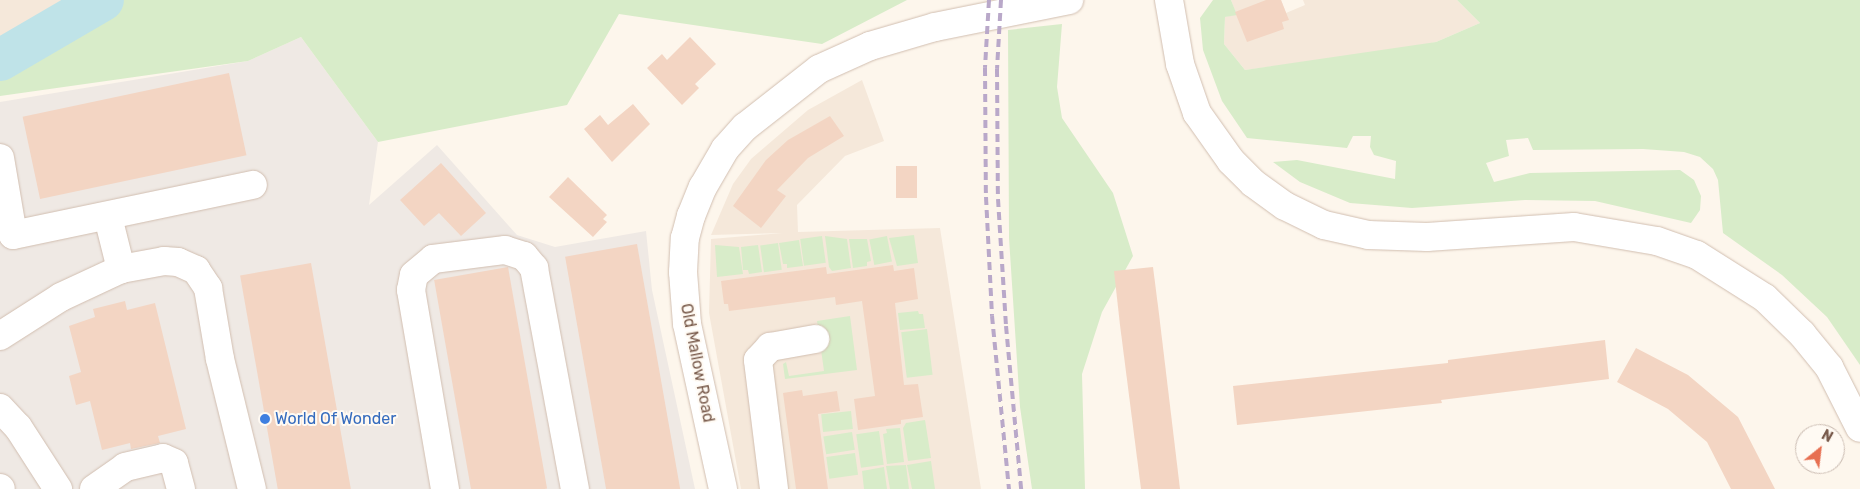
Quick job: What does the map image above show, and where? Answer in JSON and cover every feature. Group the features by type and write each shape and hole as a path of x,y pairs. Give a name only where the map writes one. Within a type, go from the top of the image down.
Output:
{"street":[{"name":"Old Mallow Road","path":"723,489 687,324 683,254 696,201 725,149 745,127 818,69 870,46 935,27 1069,0"},
{"path":"1169,0 1180,64 1197,113 1231,161 1253,183 1285,206 1324,226 1368,235 1426,237 1574,227 1640,237 1697,255 1765,298 1802,334 1829,367 1860,428"},
{"path":"0,158 6,238 253,185"},
{"path":"108,217 121,269"},
{"path":"445,489 411,290 414,275 433,259 504,250 524,256 534,268 575,489"},
{"path":"0,336 61,297 121,269 152,261 178,262 196,270 204,278 252,489"},
{"path":"774,489 758,360 770,347 815,339"},
{"path":"0,408 18,427 58,489"},
{"path":"94,489 125,467 163,458 174,463 181,489"}],"shaded area":[{"path":"0,0 109,0 0,65"},
{"path":"1231,0 1281,0 1286,13 1305,5 1303,0 1457,0 1480,23 1436,42 1409,48 1245,70 1224,44 1225,17 1236,14"},
{"path":"301,37 378,142 369,205 437,145 517,235 555,247 646,231 652,290 695,489 0,489 0,102 248,61"},
{"path":"862,80 884,141 845,156 797,205 798,232 940,228 981,489 741,489 709,313 711,239 783,233 711,235 733,184 751,159 808,110"}],"green space":[{"path":"109,0 907,0 822,44 619,14 567,105 378,142 301,37 248,61 0,96 0,65"},
{"path":"1213,0 1231,0 1237,15 1225,17 1224,44 1245,70 1436,42 1480,23 1457,0 1860,0 1860,365 1827,317 1782,275 1723,233 1718,180 1713,169 1700,157 1684,152 1643,149 1533,150 1528,138 1506,140 1509,156 1486,163 1494,182 1530,173 1680,170 1694,180 1701,196 1700,210 1691,223 1595,201 1525,200 1412,208 1350,203 1300,182 1273,162 1297,160 1395,179 1396,161 1374,155 1370,147 1371,136 1353,136 1347,148 1247,138 1222,101 1203,50 1200,18"},
{"path":"1062,24 1057,87 1062,118 1113,193 1133,256 1102,312 1082,374 1085,489 1032,489 1020,407 1009,238 1008,30"},
{"path":"914,235 918,263 897,266 889,238"},
{"path":"822,236 826,263 804,266 800,239"},
{"path":"825,236 847,239 851,268 832,271 829,267"},
{"path":"887,236 892,262 874,265 869,239"},
{"path":"849,239 867,239 871,261 867,262 867,266 853,268"},
{"path":"799,240 803,266 787,268 787,264 783,264 779,243"},
{"path":"778,243 782,270 764,272 760,246"},
{"path":"715,245 739,247 743,274 717,277"},
{"path":"758,245 762,272 749,274 748,270 743,270 741,247"},
{"path":"918,311 919,314 923,314 925,328 900,330 898,313"},
{"path":"850,316 857,370 785,379 783,364 786,362 789,376 824,371 817,321"},
{"path":"927,329 933,375 907,378 901,332"},
{"path":"851,411 853,429 823,432 821,414"},
{"path":"925,420 931,458 908,461 903,428 906,423"},
{"path":"900,428 904,462 887,464 883,434 887,433 886,429"},
{"path":"879,431 884,465 861,468 856,434"},
{"path":"852,432 855,450 826,454 823,437"},
{"path":"855,453 858,475 829,479 826,457"},
{"path":"931,461 935,489 912,489 907,465"},
{"path":"906,465 909,489 890,489 886,466"},
{"path":"884,467 887,489 864,489 862,471"}],"building":[{"path":"1266,0 1281,0 1289,20 1282,22 1284,29 1247,42 1235,12"},
{"path":"690,37 716,64 695,84 699,88 682,105 647,68 662,54 667,60"},
{"path":"229,73 246,155 40,199 23,117"},
{"path":"633,104 650,124 612,162 584,129 600,115 608,125"},
{"path":"830,116 844,136 808,158 777,190 786,196 761,228 733,206 766,160 788,140"},
{"path":"441,163 486,213 461,236 439,213 424,226 400,200"},
{"path":"896,166 917,166 917,198 896,198"},
{"path":"568,177 607,215 603,219 607,222 593,237 549,197"},
{"path":"637,244 680,489 606,489 565,257"},
{"path":"311,263 351,489 278,489 240,276"},
{"path":"893,265 894,271 914,268 918,299 895,303 904,385 918,384 923,417 901,420 901,424 858,430 854,399 875,396 862,301 836,305 835,297 729,311 728,304 724,304 721,281 826,267 827,274"},
{"path":"508,267 547,489 471,489 434,280"},
{"path":"1153,267 1180,489 1141,489 1120,325 1114,271"},
{"path":"125,301 127,310 155,303 186,429 158,436 160,443 131,449 130,443 102,450 90,401 76,405 69,376 81,372 69,326 95,317 93,309"},
{"path":"1605,340 1609,379 1441,400 1442,403 1237,425 1233,386 1448,363 1448,360"},
{"path":"1636,348 1688,375 1738,417 1775,489 1731,489 1707,442 1668,409 1617,382"},
{"path":"802,390 803,396 837,391 840,411 818,414 828,489 796,489 783,393"}],"waterway":[{"path":"0,60 103,0"}],"railway":[{"path":"989,0 985,68 986,197 992,316 1009,489"},
{"path":"1001,0 997,69 998,199 1006,326 1021,489"}],"place":[{"name":"World Of Wonder","path":"265,419"}]}
